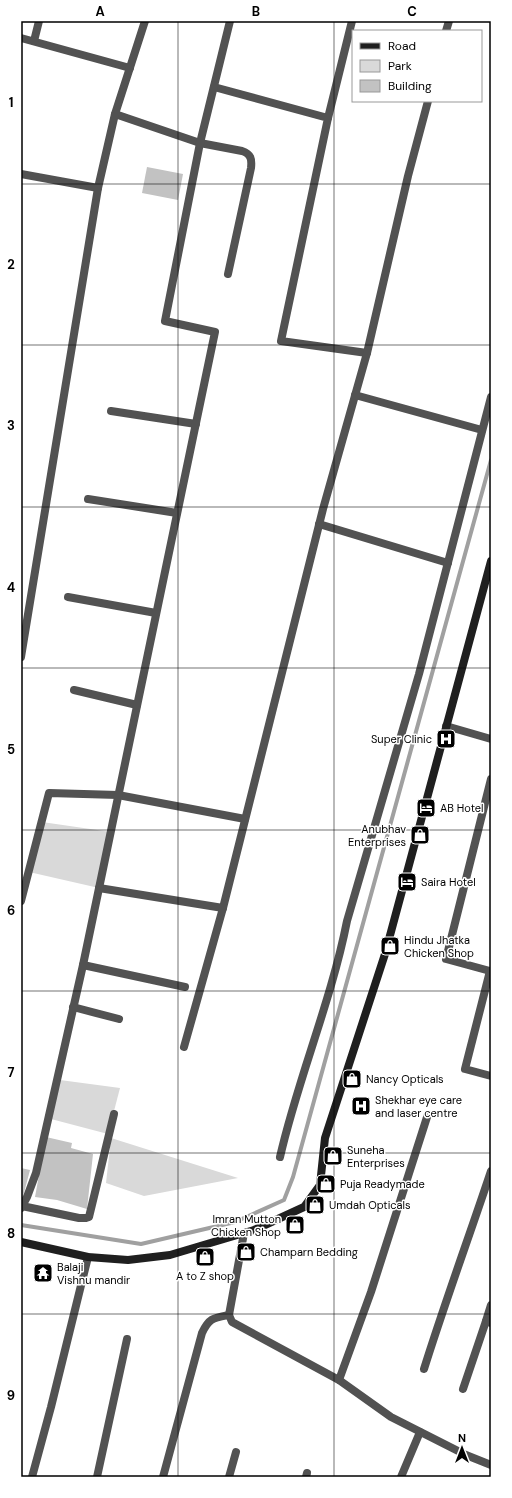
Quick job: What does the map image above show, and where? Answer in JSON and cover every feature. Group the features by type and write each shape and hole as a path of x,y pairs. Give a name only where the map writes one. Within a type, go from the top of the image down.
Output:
{"street":[{"path":"34,41 39,21"},
{"path":"21,657 98,188 115,114 145,21"},
{"path":"114,1114 89,1217 83,1219 21,1207 27,1197 36,1173 83,965 215,332 165,321 200,143 230,21"},
{"path":"352,21 328,118 281,341 367,353"},
{"path":"21,38 130,68"},
{"path":"214,87 328,118"},
{"path":"184,1047 223,908 319,524 367,353 408,176 428,102"},
{"path":"115,114 200,143 242,151 251,156 252,168 228,274"},
{"path":"21,174 98,188"},
{"path":"355,395 482,430"},
{"path":"280,1158 287,1127 318,1029 343,941 349,914 419,674 491,397"},
{"path":"111,411 196,424"},
{"path":"88,499 177,513"},
{"path":"319,524 448,563"},
{"path":"21,1242 88,1257 128,1260 170,1255 254,1230 304,1207 320,1185 325,1138 385,954 491,561"},
{"path":"68,597 156,613"},
{"path":"74,690 137,705"},
{"path":"446,726 491,739"},
{"path":"491,779 446,959 490,971 465,1069 491,1076"},
{"path":"21,901 49,793 118,795 245,819"},
{"path":"99,888 223,908"},
{"path":"83,965 185,987"},
{"path":"73,1008 120,1019"},
{"path":"339,1380 371,1292 428,1114"},
{"path":"424,1368 446,1299 465,1249 491,1171"},
{"path":"244,1233 228,1315 232,1322 339,1380 391,1417 466,1455 491,1465"},
{"path":"32,1477 88,1257"},
{"path":"463,1389 488,1322 491,1305"},
{"path":"162,1477 202,1333 207,1322 215,1318 228,1315"},
{"path":"97,1477 127,1339"},
{"path":"400,1477 420,1432"},
{"path":"229,1477 236,1452"}],"green space":[{"path":"42,822 111,832 99,888 29,872"},
{"path":"60,1080 120,1088 108,1134 51,1119"},
{"path":"111,1138 238,1178 144,1196 106,1183"}],"building":[{"path":"147,167 183,174 178,200 142,193"},
{"path":"46,1137 72,1143 71,1148 93,1154 87,1209 57,1200 35,1197"},
{"path":"21,1168 30,1170 21,1204"}],"waterway":[{"path":"21,1225 141,1244 235,1222 284,1200 293,1177 491,460"}],"place":[{"name":"Super Clinic","path":"446,739"},
{"name":"AB Hotel","path":"426,808"},
{"name":"Anubhav Enterprises","path":"420,835"},
{"name":"Saira Hotel","path":"407,882"},
{"name":"Hindu Jhatka Chicken Shop","path":"390,946"},
{"name":"Nancy Opticals","path":"352,1079"},
{"name":"Shekhar eye care and laser centre","path":"361,1106"},
{"name":"Suneha Enterprises","path":"333,1156"},
{"name":"Puja Readymade","path":"326,1184"},
{"name":"Umdah Opticals","path":"315,1205"},
{"name":"Imran Mutton Chicken Shop","path":"295,1225"},
{"name":"Champarn Bedding","path":"246,1252"},
{"name":"A to Z shop","path":"205,1257"},
{"name":"Balaji Vishnu mandir","path":"43,1273"}]}
